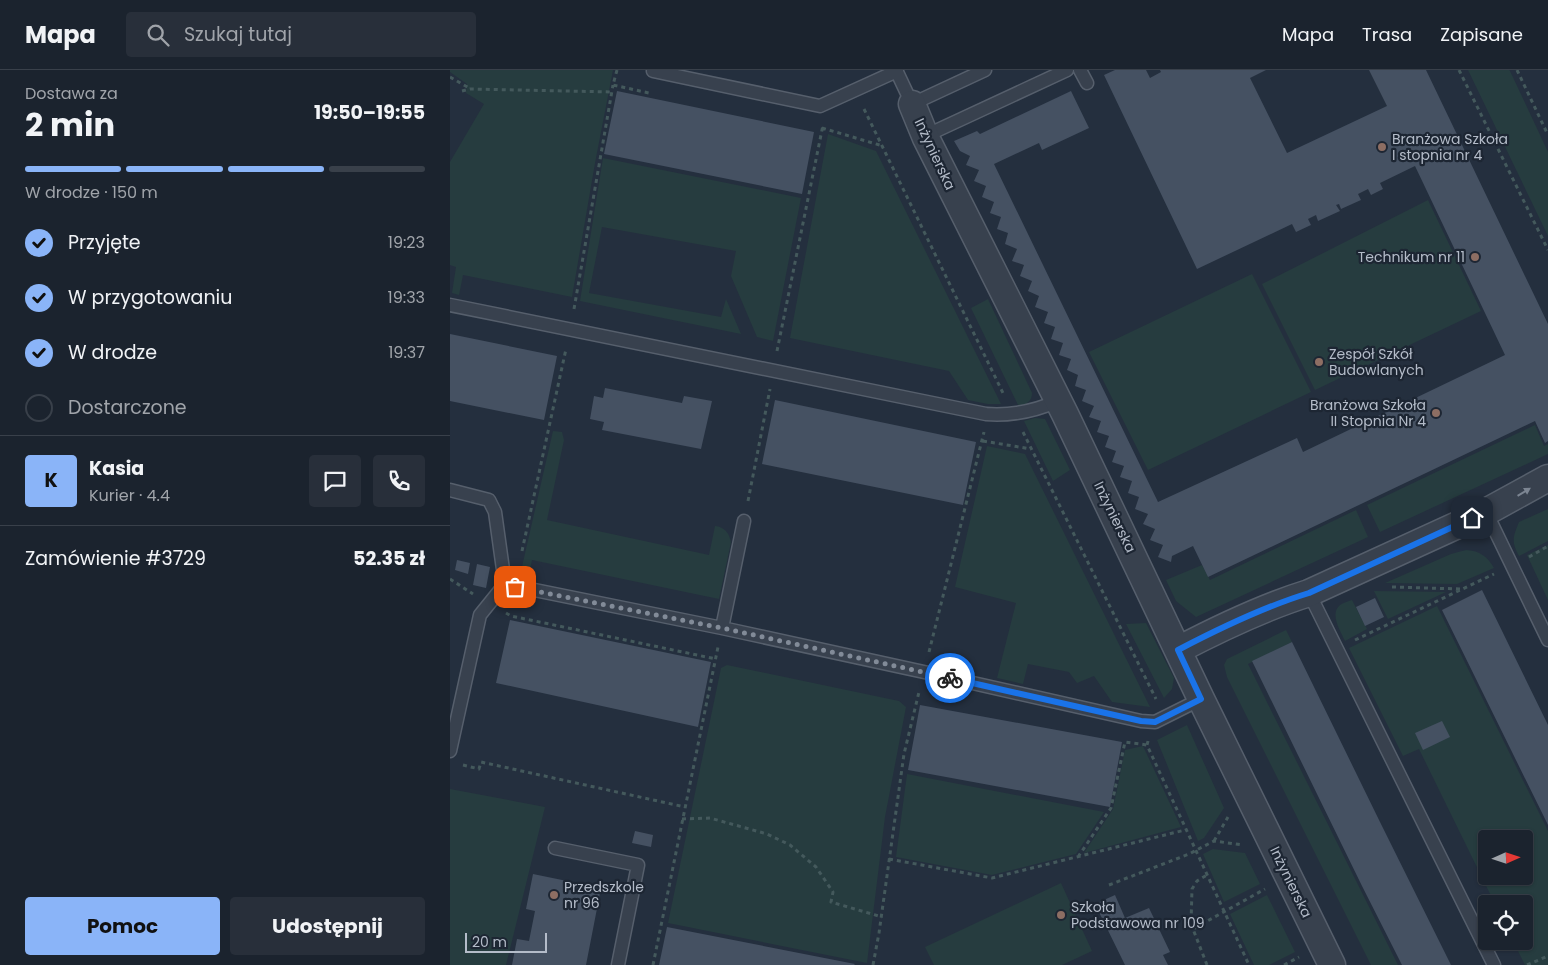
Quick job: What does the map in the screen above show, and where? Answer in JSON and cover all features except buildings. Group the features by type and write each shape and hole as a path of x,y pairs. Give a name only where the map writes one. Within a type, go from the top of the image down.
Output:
{"street":[{"name":"Inżynierska","path":"912,104 925,136 1058,401 1201,699 1332,965"},
{"path":"1178,650 1218,629 1279,603 1309,593 1486,512 1522,494 1548,478"}],"lane":[{"path":"654,70 820,106 896,70"},
{"name":"Inżynierska","path":"896,70 912,104"},
{"path":"912,104 985,70"},
{"path":"925,136 1067,70"},
{"path":"1080,70 1086,83"},
{"path":"450,305 986,414 1013,414 1042,408 1058,401"},
{"path":"450,490 489,500 495,512 505,584 480,615 450,751"},
{"path":"1486,512 1548,640"},
{"path":"722,628 744,521"},
{"path":"505,584 722,628 1141,721 1155,722 1201,699"},
{"path":"1309,593 1494,965"},
{"path":"555,848 638,865 618,965"}],"path":[{"path":"1459,70 1548,250"},
{"path":"1516,70 1548,135"},
{"path":"450,77 470,89"},
{"path":"856,89 1013,414 1158,703 1155,722 1147,745 1249,965"},
{"path":"462,90 612,92"},
{"path":"744,521 822,128"},
{"path":"983,441 1031,449"},
{"path":"1336,648 1513,565 1548,546"},
{"path":"450,579 511,616 716,659"},
{"path":"1387,586 1461,590"},
{"path":"653,965 722,628"},
{"path":"1078,856 1111,808 1125,742 1147,745"},
{"path":"457,764 479,769 481,762 685,807"},
{"path":"1214,842 1231,812"},
{"path":"682,819 710,818 767,834 790,845 816,867 833,892 831,902 882,917"},
{"path":"889,859 992,878 1185,830"},
{"path":"1109,885 1214,842 1244,845"},
{"path":"1207,874 1197,881 1192,889 1191,924 1207,965"},
{"path":"1193,930 1270,886"},
{"path":"1284,965 1304,954"},
{"path":"1527,965 1548,956"}],"green space":[{"path":"450,70 613,70 572,297 463,275 459,295 452,293 456,267 450,265 450,162 484,104 466,93 467,84 450,72"},
{"path":"1468,70 1510,71 1548,152 1548,236"},
{"path":"828,134 876,151 1001,404 988,404 968,400 949,371 790,338"},
{"path":"603,158 801,198 773,341 757,337 731,276 736,251 602,227 589,293 721,317 726,299 741,334 580,301"},
{"path":"1428,200 1481,311 1315,390 1262,284"},
{"path":"1252,274 1311,392 1148,470 1089,352"},
{"path":"988,299 1032,393 1030,401 1019,407 971,308"},
{"path":"1035,418 1045,419 1070,470 1053,481 1024,421"},
{"path":"1535,425 1544,446 1548,444 1548,454 1380,532 1367,505"},
{"path":"553,431 562,432 564,440 547,520 709,555 715,526 724,529 728,533 731,542 719,599 532,560 529,574 521,571"},
{"path":"987,446 1025,454 1150,707 1112,702 1094,676 1077,683 1069,672 1028,664 1023,684 997,678 1016,603 955,587"},
{"path":"1548,509 1548,541 1519,556 1514,539 1519,522"},
{"path":"1356,510 1368,537 1196,617 1176,601 1166,580 1202,565 1210,580"},
{"path":"1548,545 1548,600 1527,555"},
{"path":"1466,550 1483,555 1494,568 1457,584 1385,583 1451,554"},
{"path":"1374,591 1446,592 1388,619"},
{"path":"1352,600 1367,629 1345,641 1337,623 1336,613 1340,605"},
{"path":"1437,606 1548,831 1548,965 1525,965 1518,950 1533,950 1533,895 1491,895 1486,885 1533,885 1533,830 1478,830 1478,869 1419,749 1403,756 1349,648"},
{"path":"1146,623 1174,678 1172,689 1164,698 1126,624"},
{"path":"1286,630 1292,642 1248,664 1398,965 1371,965 1227,677 1224,665 1227,659"},
{"path":"727,665 899,701 906,707 885,817 867,963 668,923 721,668"},
{"path":"1187,725 1224,808 1204,838 1198,841 1157,740"},
{"path":"1143,746 1181,827 1084,853 1113,809 1125,750"},
{"path":"907,774 1104,812 1076,854 992,875 896,857"},
{"path":"450,789 545,807 506,965 450,965"},
{"path":"1213,849 1245,853 1260,884 1224,902 1203,854"},
{"path":"1061,883 1092,951 1062,965 934,965 925,947"},
{"path":"1267,895 1295,952 1269,965 1254,965 1230,914"}],"way so far":[{"path":"515,587 722,628 950,678"}],"place":[{"name":"Branżowa Szkoła I stopnia nr 4","path":"1382,147"},
{"name":"Technikum nr 11","path":"1475,257"},
{"name":"Zespół Szkół Budowlanych","path":"1319,362"},
{"name":"Branżowa Szkoła II Stopnia Nr 4","path":"1436,413"},
{"name":"Przedszkole nr 96","path":"554,895"},
{"name":"Szkoła Podstawowa nr 109","path":"1061,915"}],"route":[{"path":"950,678 1141,721 1155,722 1201,699 1178,650 1218,629 1286,600 1309,593 1472,518"}]}
